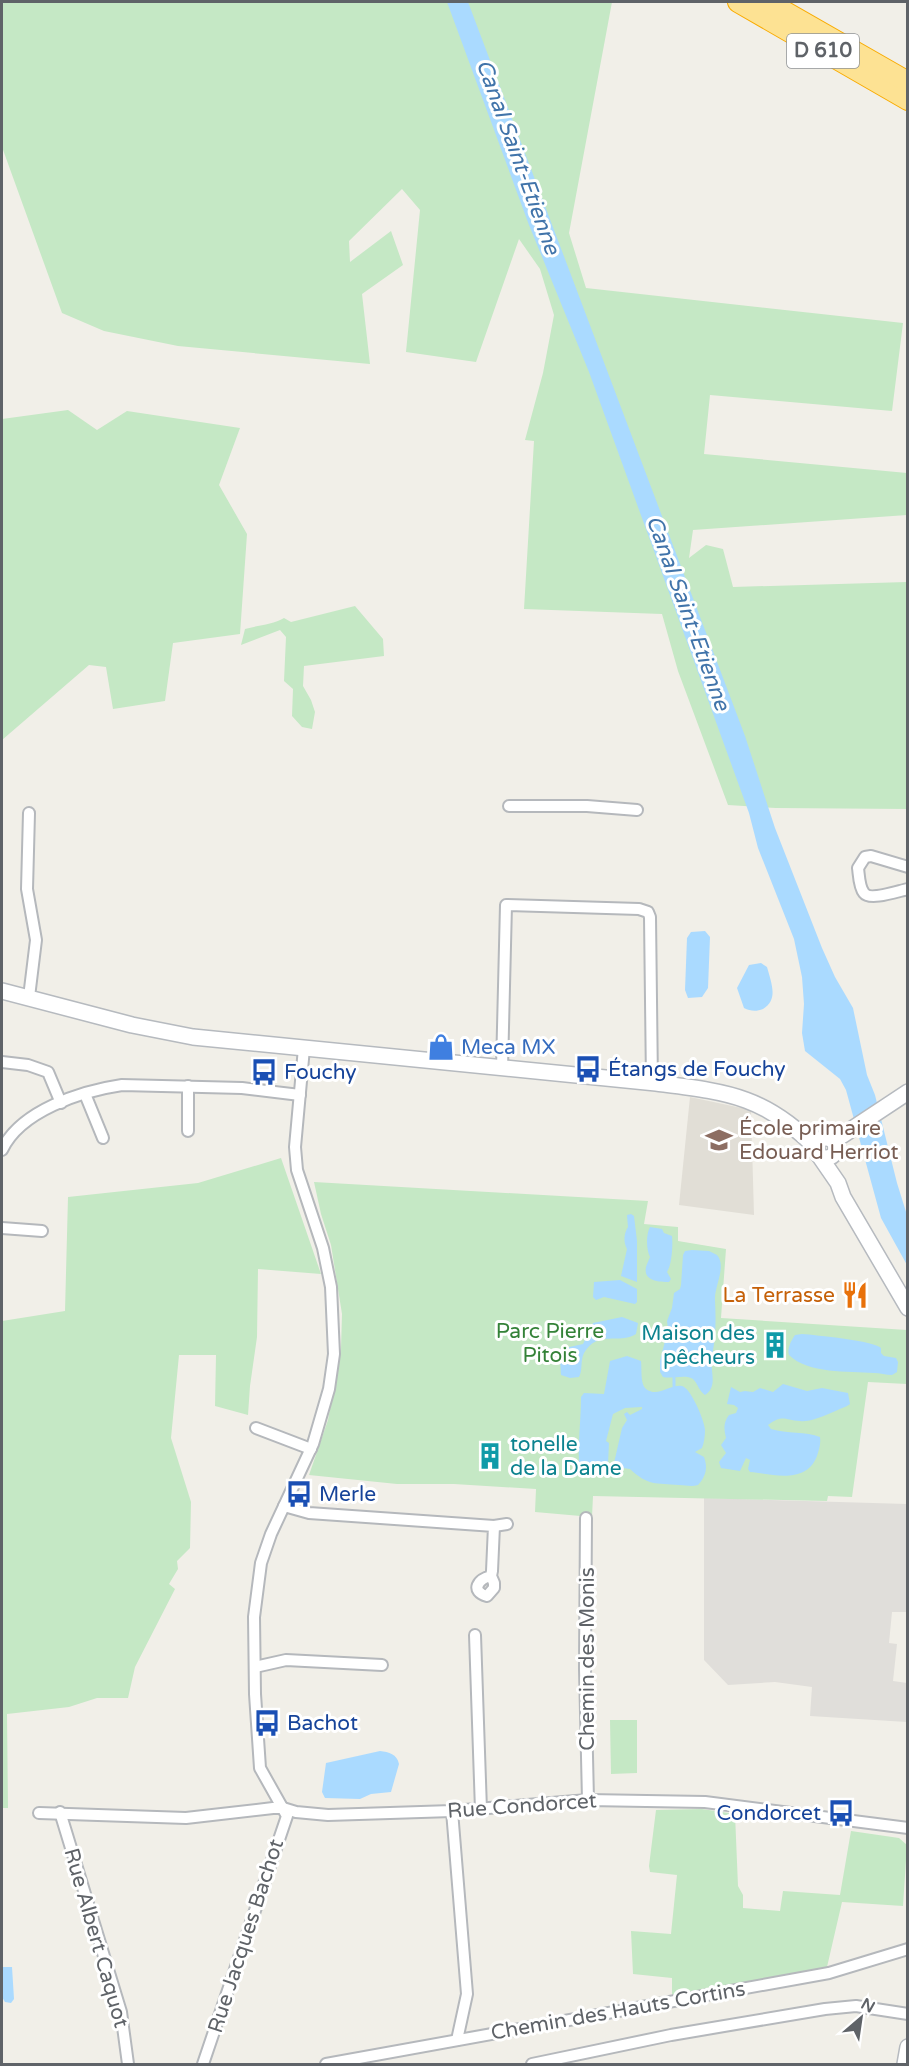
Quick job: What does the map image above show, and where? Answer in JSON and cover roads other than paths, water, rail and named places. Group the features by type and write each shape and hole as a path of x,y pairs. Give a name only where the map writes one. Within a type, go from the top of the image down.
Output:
{"highway":[{"name":"D 610","path":"738,2 908,100"},
{"name":"D 610","path":"768,2 908,82"}],"street":[{"path":"509,806 587,806 637,810"},
{"path":"29,813 27,889 36,940 29,997"},
{"path":"908,867 871,856 865,857 858,868 863,892 866,895 878,896 908,889"},
{"path":"502,1068 506,906 639,909 648,912 650,918 652,1083"},
{"path":"2,991 159,1031 193,1036 715,1091 744,1098 765,1108 800,1132 831,1144"},
{"path":"39,1813 186,1818 284,1808 260,1768 255,1667 257,1588 261,1563 284,1506 311,1449 329,1389 334,1354 331,1287 323,1248 297,1170 296,1147 304,1048"},
{"path":"2,1062 28,1065 48,1072 61,1103"},
{"path":"2,1150 15,1130 26,1120 61,1103 103,1088 122,1085 188,1086 242,1088 300,1095"},
{"path":"188,1086 188,1131"},
{"path":"831,1144 908,1092"},
{"path":"85,1094 103,1138"},
{"path":"831,1144 838,1184 843,1197 908,1308"},
{"path":"2,1228 42,1231"},
{"path":"256,1428 311,1449"},
{"path":"284,1506 309,1513 494,1526 507,1524"},
{"name":"Chemin des Monis","path":"586,1518 585,1669 588,1800"},
{"path":"491,1574 494,1526"},
{"path":"475,1635 481,1810"},
{"path":"255,1667 286,1660 382,1665"},
{"name":"Rue Condorcet","path":"284,1808 296,1812 328,1815 481,1810 588,1800 705,1802 908,1828"},
{"name":"Rue Jacques Bachot","path":"203,2064 287,1816 284,1808"},
{"path":"452,1811 467,1994 457,2040"},
{"name":"Rue Albert Caquot","path":"60,1812 121,2012 128,2064"},
{"name":"Chemin des Hauts Cortins","path":"326,2064 829,1973 908,1949"},
{"path":"532,2064 671,2035 825,2009 856,2006 908,2014"},
{"path":"905,2064 908,2047"}],"water":[{"name":"Canal Saint-Etienne","path":"447,2 468,2 745,736 775,828 822,948 853,1008 867,1075 875,1095 907,1215 907,1265 881,1218 846,1090 840,1079 805,1051 802,1033 804,1004 802,977 794,939 758,848 749,813 589,372 529,225"},
{"path":"705,931 710,937 708,988 702,997 688,998 685,990 687,938 691,932"},
{"path":"761,963 767,967 772,985 771,1001 758,1011 744,1008 737,988 749,965"},
{"path":"627,1215 634,1216 637,1241 637,1282 621,1276 627,1249 624,1238 628,1227"},
{"path":"650,1227 662,1229 664,1233 672,1236 671,1260 667,1272 671,1279 669,1282 653,1280 647,1275 646,1267 650,1257 647,1237"},
{"path":"685,1251 709,1251 717,1255 721,1265 715,1295 715,1328 711,1361 713,1382 705,1395 693,1379 663,1377 660,1372 660,1361 668,1329 667,1321 674,1293 680,1289 681,1285 683,1255"},
{"path":"620,1280 637,1289 635,1304 604,1297 596,1300 593,1297 594,1282"},
{"path":"622,1317 638,1323 636,1334 596,1341 584,1353 579,1377 570,1378 561,1375 560,1359 565,1348 583,1344 593,1323"},
{"path":"802,1334 876,1345 881,1348 884,1356 896,1358 897,1372 892,1375 817,1369 807,1366 789,1355 790,1345 795,1335"},
{"path":"627,1356 641,1361 642,1380 646,1389 655,1392 682,1386 693,1399 705,1430 702,1448 695,1452 704,1457 706,1465 703,1478 698,1485 653,1483 630,1469 616,1467 614,1463 622,1428 627,1420 624,1414 627,1412 630,1415 642,1407 625,1408 613,1414 606,1441 609,1443 608,1464 584,1465 579,1462 581,1397 584,1393 604,1394 610,1361"},
{"path":"783,1384 807,1391 822,1388 848,1393 850,1404 824,1416 805,1421 784,1418 768,1425 777,1431 820,1437 817,1456 812,1465 805,1471 788,1476 750,1472 748,1469 750,1460 746,1458 740,1471 721,1468 719,1462 726,1453 721,1445 726,1438 725,1423 729,1415 736,1413 738,1408 727,1404 731,1387 740,1392 753,1392 760,1388 773,1392"},
{"path":"380,1751 392,1754 399,1764 391,1792 371,1794 360,1799 325,1798 322,1792 326,1763"},
{"path":"2,1967 12,1967 14,1999 11,2003 5,2002 2,1997"}],"waterway":[{"path":"674,1378 674,1386"}],"place":[{"name":"Meca MX","path":"441,1047"},
{"name":"Étangs de Fouchy","path":"588,1069"},
{"name":"Fouchy","path":"264,1072"},
{"name":"École primaire Edouard Herriot","path":"719,1140"},
{"name":"La Terrasse","path":"855,1295"},
{"name":"Maison des pêcheurs","path":"775,1345"},
{"name":"tonelle de la Dame","path":"490,1456"},
{"name":"Merle","path":"299,1494"},
{"name":"Bachot","path":"267,1723"},
{"name":"Condorcet","path":"841,1813"}],"park label":[{"name":"Parc Pierre Pitois","path":"550,1343"}]}
